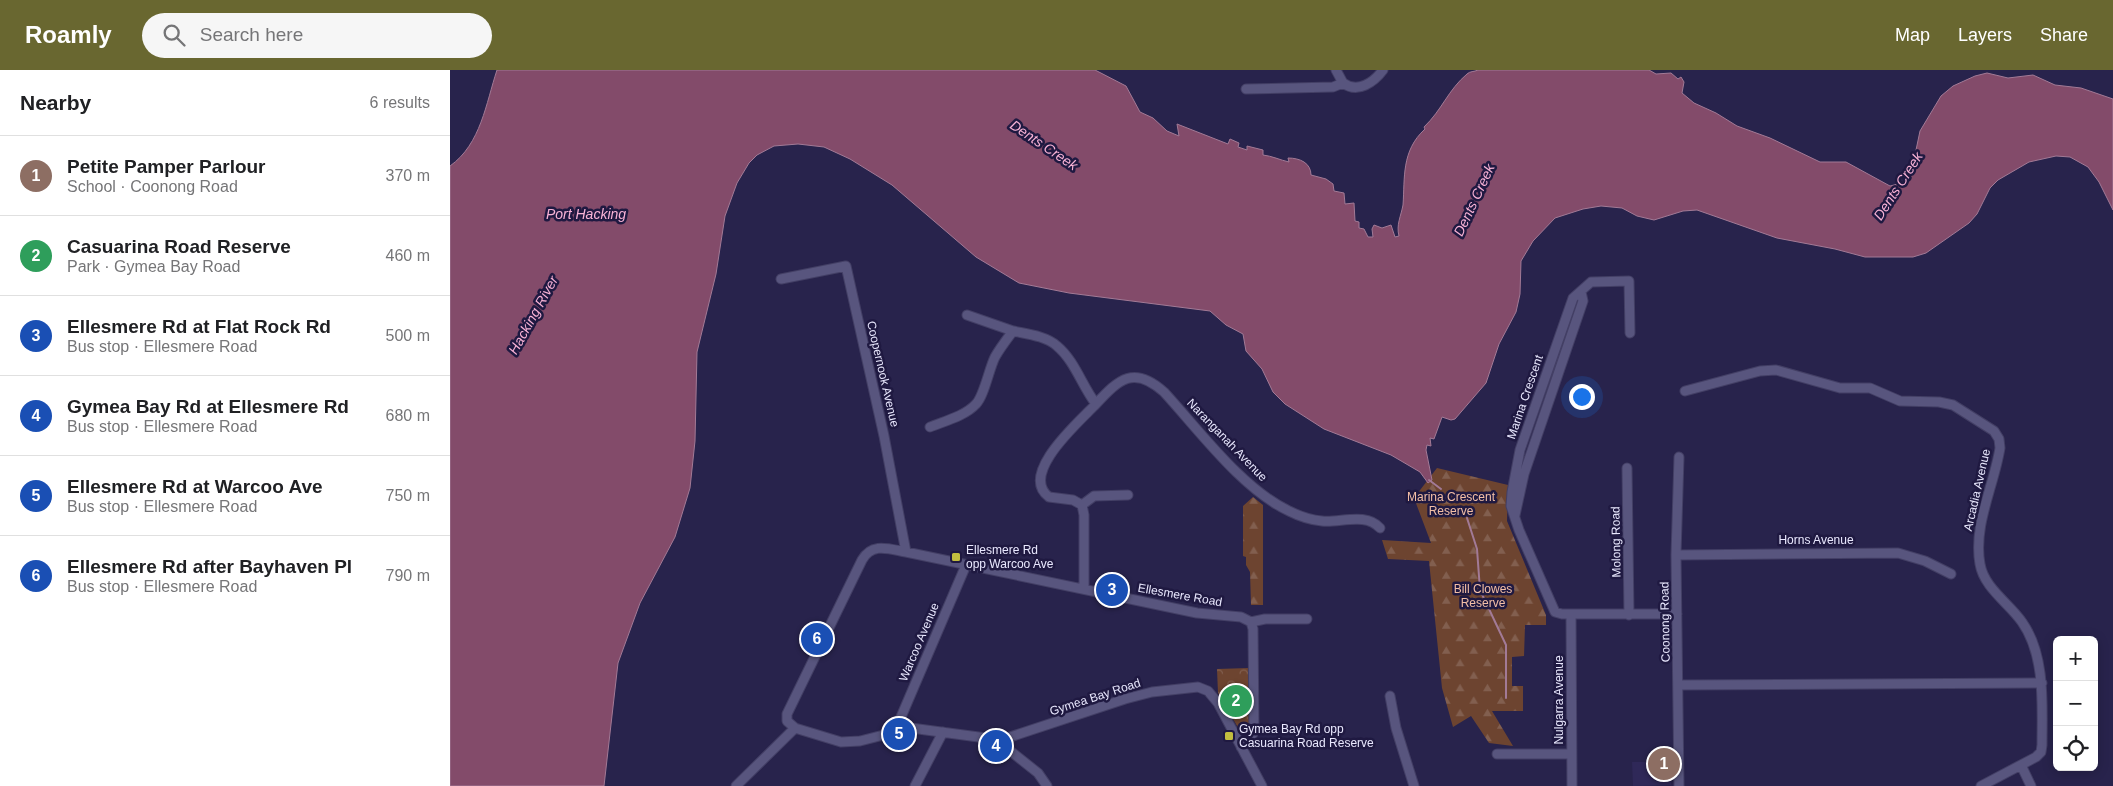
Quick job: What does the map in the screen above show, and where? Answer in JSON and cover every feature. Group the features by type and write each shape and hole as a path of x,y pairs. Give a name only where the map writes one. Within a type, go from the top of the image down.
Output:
{"street":[{"path":"1336,70 1343,83 1351,87 1362,86 1373,81 1383,70"},
{"path":"1246,89 1333,87 1343,83"},
{"name":"Coopernook Avenue","path":"781,279 846,266 884,436 906,552"},
{"name":"Marina Crescent","path":"1630,332 1629,281 1594,281 1585,286 1581,292 1583,301 1524,474 1515,516 1550,607 1558,614 1677,614"},
{"path":"967,315 1012,331 1035,336 1056,345 1071,361 1084,389 1096,404"},
{"path":"930,427 954,418 975,406 980,399 984,382 996,356 1012,331"},
{"name":"Arcadia Avenue","path":"1685,391 1760,371 1776,370 1840,388 1870,388 1900,401 1947,403 1994,431 1999,439 2000,448 1980,531 1980,564 1987,582 2026,628 2038,663 2042,683 2041,752 2021,765"},
{"name":"Naranganah Avenue","path":"1082,505 1073,500 1049,497 1043,490 1042,477 1047,459 1054,448 1119,380 1138,378 1147,380 1164,392 1251,486 1277,504 1303,517 1322,521 1366,519 1376,522 1380,528"},
{"name":"Coonong Road","path":"1679,457 1676,555 1680,786"},
{"name":"Molong Road","path":"1627,468 1629,615"},
{"path":"1084,589 1084,515 1082,505 1094,496 1128,495"},
{"name":"Ellesmere Road","path":"795,728 787,721 788,709 865,554 876,548 906,552 1197,613 1241,617 1251,622 1265,619 1307,619"},
{"name":"Horns Avenue","path":"1676,555 1898,553 1925,561 1951,574"},
{"name":"Warcoo Avenue","path":"898,730 901,716 966,565"},
{"name":"Nulgarra Avenue","path":"1571,614 1572,786"},
{"path":"1241,747 1252,739 1254,730 1253,629 1251,622"},
{"path":"1679,685 2042,683"},
{"name":"Gymea Bay Road","path":"1001,740 1138,695 1198,687 1208,691 1213,696 1262,786"},
{"path":"1390,696 1396,728 1414,786"},
{"path":"736,786 795,728 841,742 860,741 911,728 1001,740 1004,746 1038,773 1047,786"},
{"path":"915,786 943,732"},
{"path":"1498,754 1571,754"},
{"path":"1981,786 2021,765 2032,786"}],"shaded area":[{"path":"1632,762 1670,762 1671,785 1633,786"}],"green space":[{"name":"Bill Clowes Reserve","path":"1437,468 1508,485 1507,521 1546,615 1546,625 1525,625 1524,656 1512,657 1512,686 1523,686 1523,711 1492,711 1513,746 1489,743 1471,716 1453,727 1442,688 1429,561 1388,559 1382,540 1431,543 1414,498"},
{"path":"1253,497 1263,505 1263,605 1251,605 1250,572 1246,565 1246,557 1243,556 1243,506"},
{"path":"1249,668 1250,730 1246,734 1240,731 1218,693 1217,669"}],"water":[{"name":"Port Hacking","path":"497,70 1095,70 1126,86 1140,112 1153,118 1167,131 1179,136 1177,124 1228,144 1230,139 1239,143 1238,147 1247,150 1247,146 1263,150 1263,155 1289,162 1288,158 1304,162 1309,167 1311,175 1326,179 1333,184 1334,191 1344,193 1345,204 1354,203 1355,221 1359,222 1359,228 1364,229 1368,237 1373,237 1372,229 1374,225 1382,228 1391,225 1395,237 1399,236 1398,224 1403,205 1406,165 1412,146 1460,80 1468,73 1478,70 1649,70 1656,74 1671,73 1678,79 1681,77 1684,82 1682,93 1694,103 1716,113 1737,126 1770,138 1820,162 1846,162 1890,186 1902,183 1911,174 1920,131 1941,96 1953,86 1987,73 2008,78 2033,75 2055,85 2081,88 2113,99 2113,210 2099,182 2088,167 2070,157 2056,156 2029,162 1998,180 1990,188 1977,214 1969,223 1926,253 1913,257 1865,257 1777,238 1697,210 1683,211 1654,220 1637,216 1622,208 1601,206 1583,209 1555,218 1533,241 1521,261 1520,294 1516,312 1499,344 1486,383 1455,419 1451,420 1442,417 1434,439 1430,438 1431,446 1427,445 1426,450 1432,480 1428,483 1420,472 1391,455 1324,429 1285,404 1273,392 1262,369 1246,351 1243,334 1226,325 1210,311 1069,293 1019,283 976,257 892,185 850,159 824,147 798,144 774,146 757,155 749,163 737,183 725,216 716,274 697,352 695,441 690,488 675,537 640,603 618,663 604,786 450,786 450,166 460,157 476,135"}],"waterway":[{"path":"1429,480 1441,489"},
{"path":"1467,518 1477,549 1480,590 1506,645 1506,698"}],"place":[{"name":"Ellesmere Rd opp Warcoo Ave","path":"956,557"},
{"name":"Ellesmere Rd at Flat Rock Rd","path":"1112,590"},
{"name":"Ellesmere Rd after Bayhaven Pl","path":"817,639"},
{"name":"Casuarina Road Reserve","path":"1236,701"},
{"name":"Ellesmere Rd at Warcoo Ave","path":"899,734"},
{"name":"Gymea Bay Rd opp Casuarina Road Reserve","path":"1229,736"},
{"name":"Gymea Bay Rd at Ellesmere Rd","path":"996,746"},
{"name":"Petite Pamper Parlour","path":"1664,764"}],"water label":[{"name":"Dents Creek","path":"1044,145"},
{"name":"Dents Creek","path":"1898,186"},
{"name":"Dents Creek","path":"1474,200"},
{"name":"Hacking River","path":"533,315"}],"park label":[{"name":"Marina Crescent Reserve","path":"1451,504"}]}
